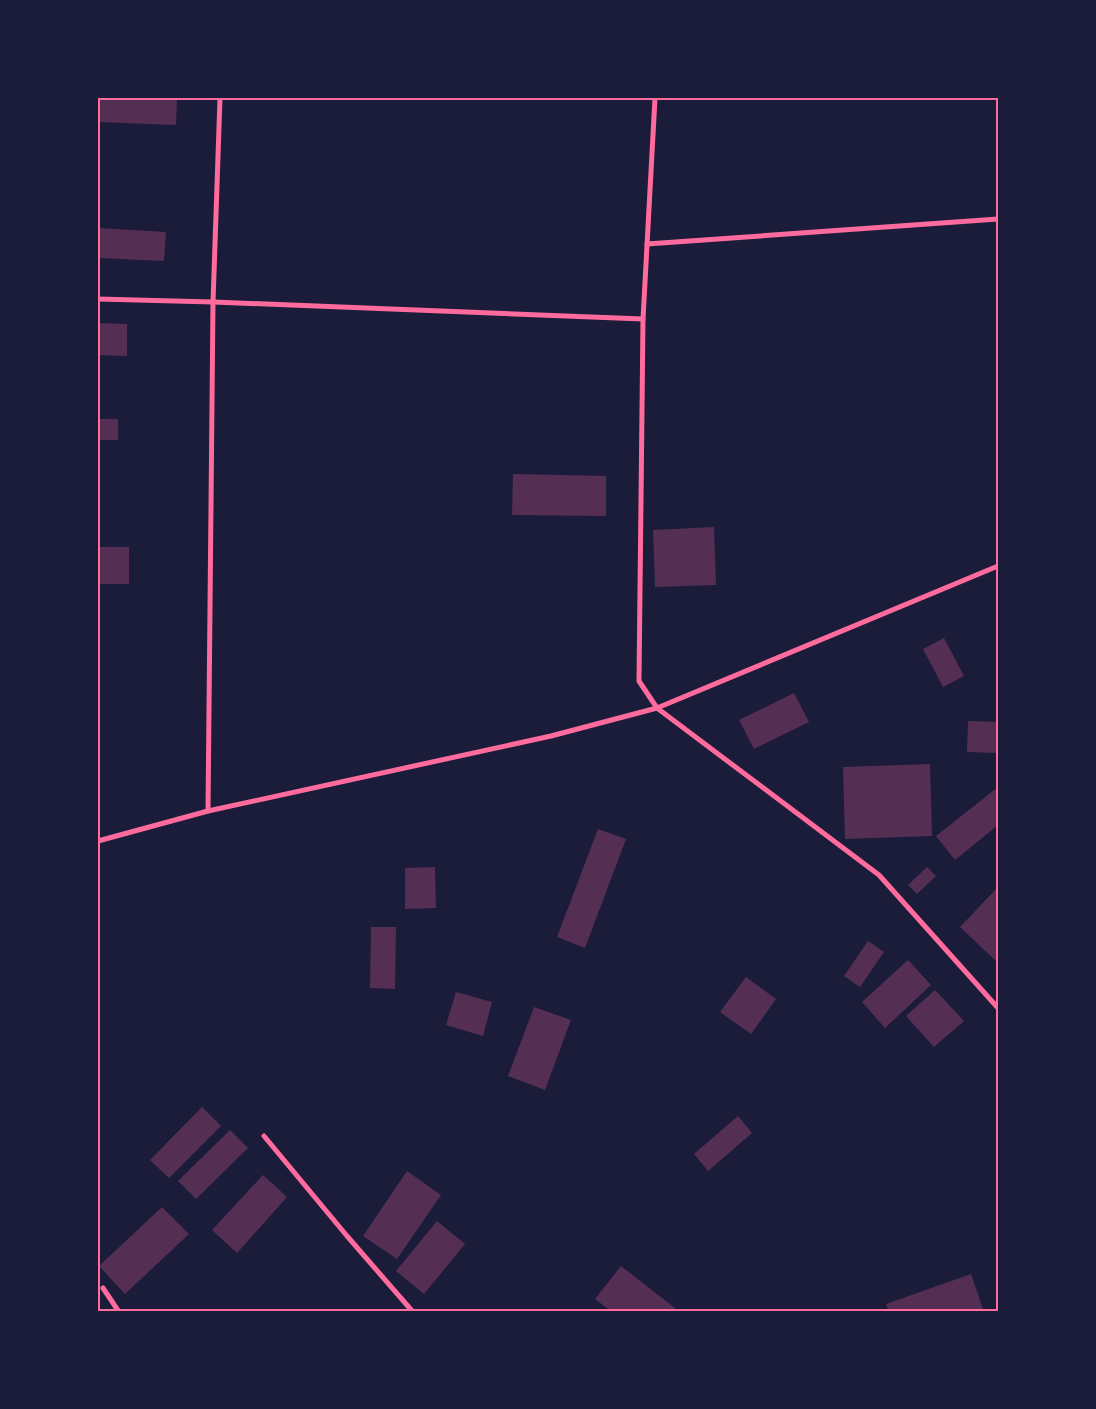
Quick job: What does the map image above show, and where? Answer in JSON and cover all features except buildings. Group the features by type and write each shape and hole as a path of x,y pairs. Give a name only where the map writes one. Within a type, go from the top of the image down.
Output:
{"street":[{"path":"208,811 213,302 220,98"},
{"path":"655,98 643,319 639,681 657,708 879,875 998,1008"},
{"path":"647,244 998,219"},
{"path":"98,299 643,319"},
{"path":"98,841 208,811 551,736 657,708 998,566"},
{"path":"264,1136 413,1312"},
{"path":"103,1288 118,1312"}]}
